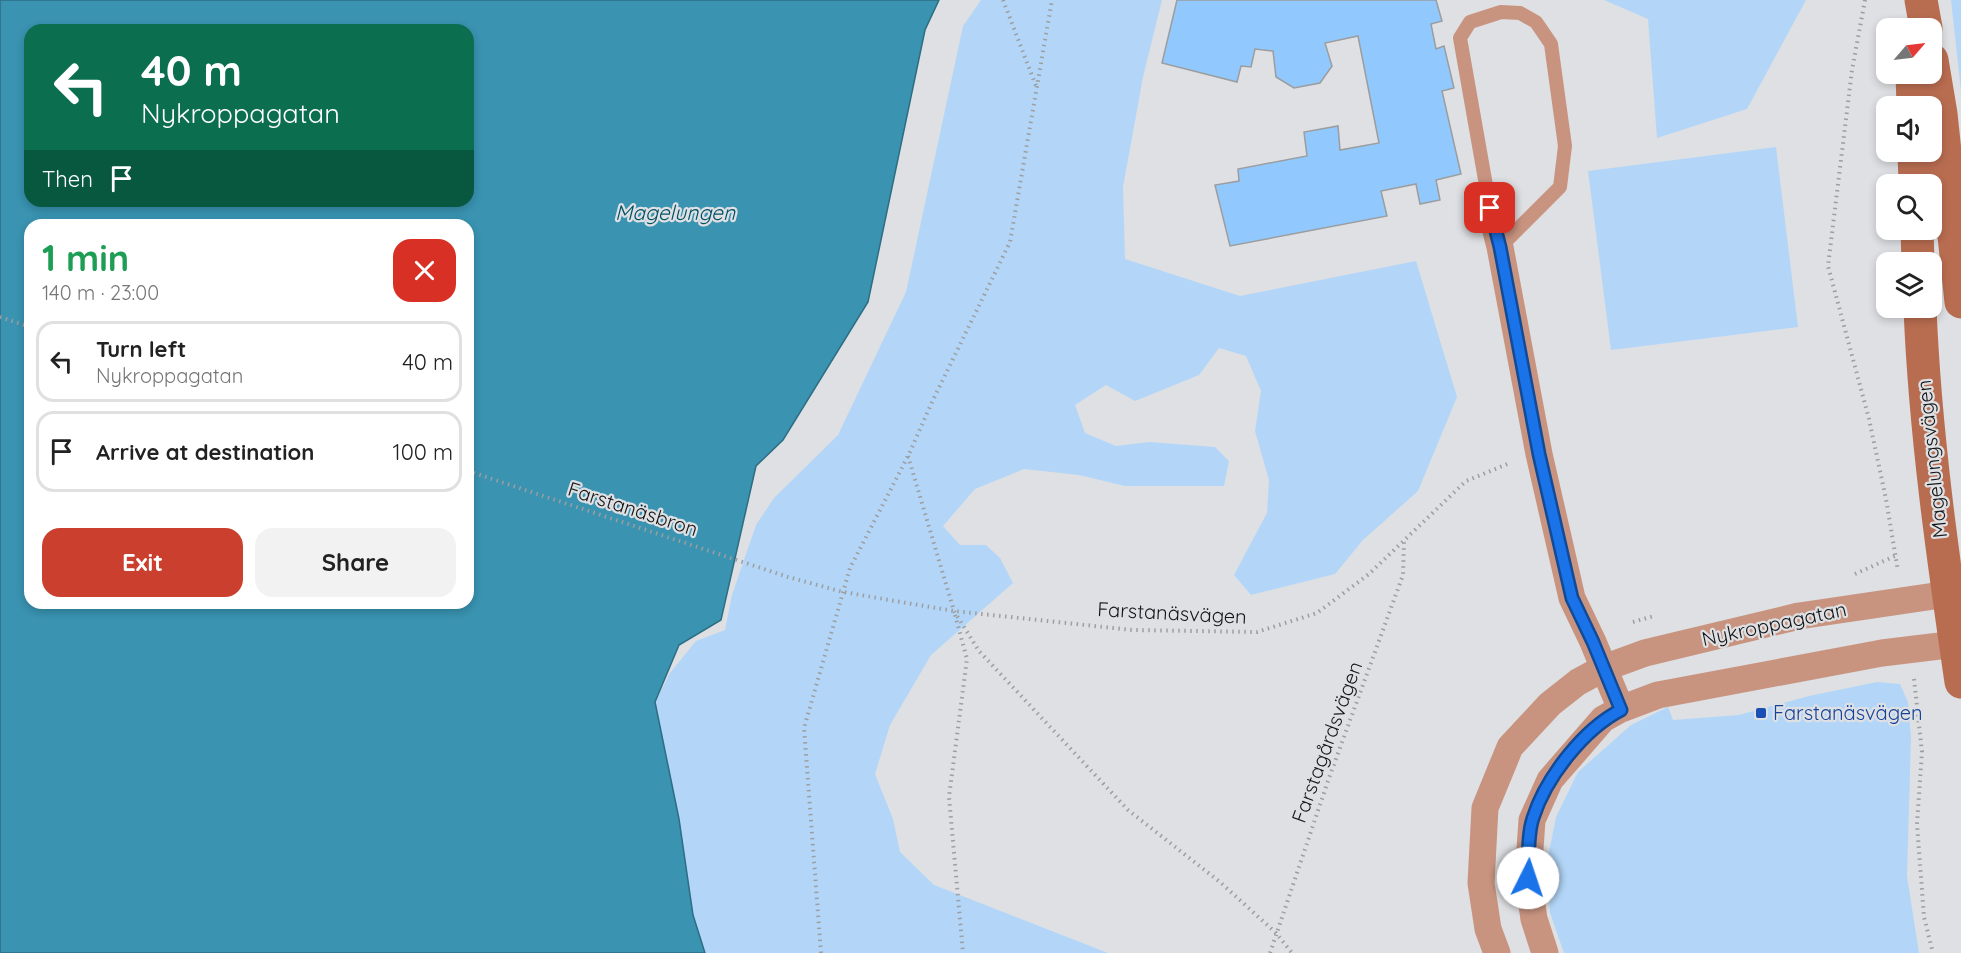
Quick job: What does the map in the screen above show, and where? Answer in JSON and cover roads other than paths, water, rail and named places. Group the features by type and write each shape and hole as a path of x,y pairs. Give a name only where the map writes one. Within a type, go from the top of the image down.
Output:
{"main road":[{"path":"1911,0 1912,18"},
{"path":"1922,0 1925,18"},
{"path":"1936,84 1961,302"},
{"name":"Magelungsvägen","path":"1920,318 1922,358 1939,529 1954,593 1961,682"}],"street":[{"path":"1490,208 1500,247 1539,454 1572,598 1621,710"},
{"name":"Nykroppagatan","path":"1497,953 1488,929 1481,883 1485,808 1509,747 1550,705 1578,682 1604,668 1645,653 1799,616 1954,593"},
{"path":"1545,953 1534,919 1528,878 1532,820 1550,780 1603,719 1658,695 1882,653 1958,644"}],"lane":[{"path":"1490,208 1460,38 1470,22 1501,12 1520,13 1536,22 1551,44 1565,146 1560,187 1500,247"}],"water":[{"name":"Magelungen","path":"0,0 939,0 925,30 868,302 783,440 756,466 721,620 679,645 655,702 679,819 693,915 705,953 0,953"}],"place":[{"name":"Farstanäsvägen","path":"1761,713"}]}
